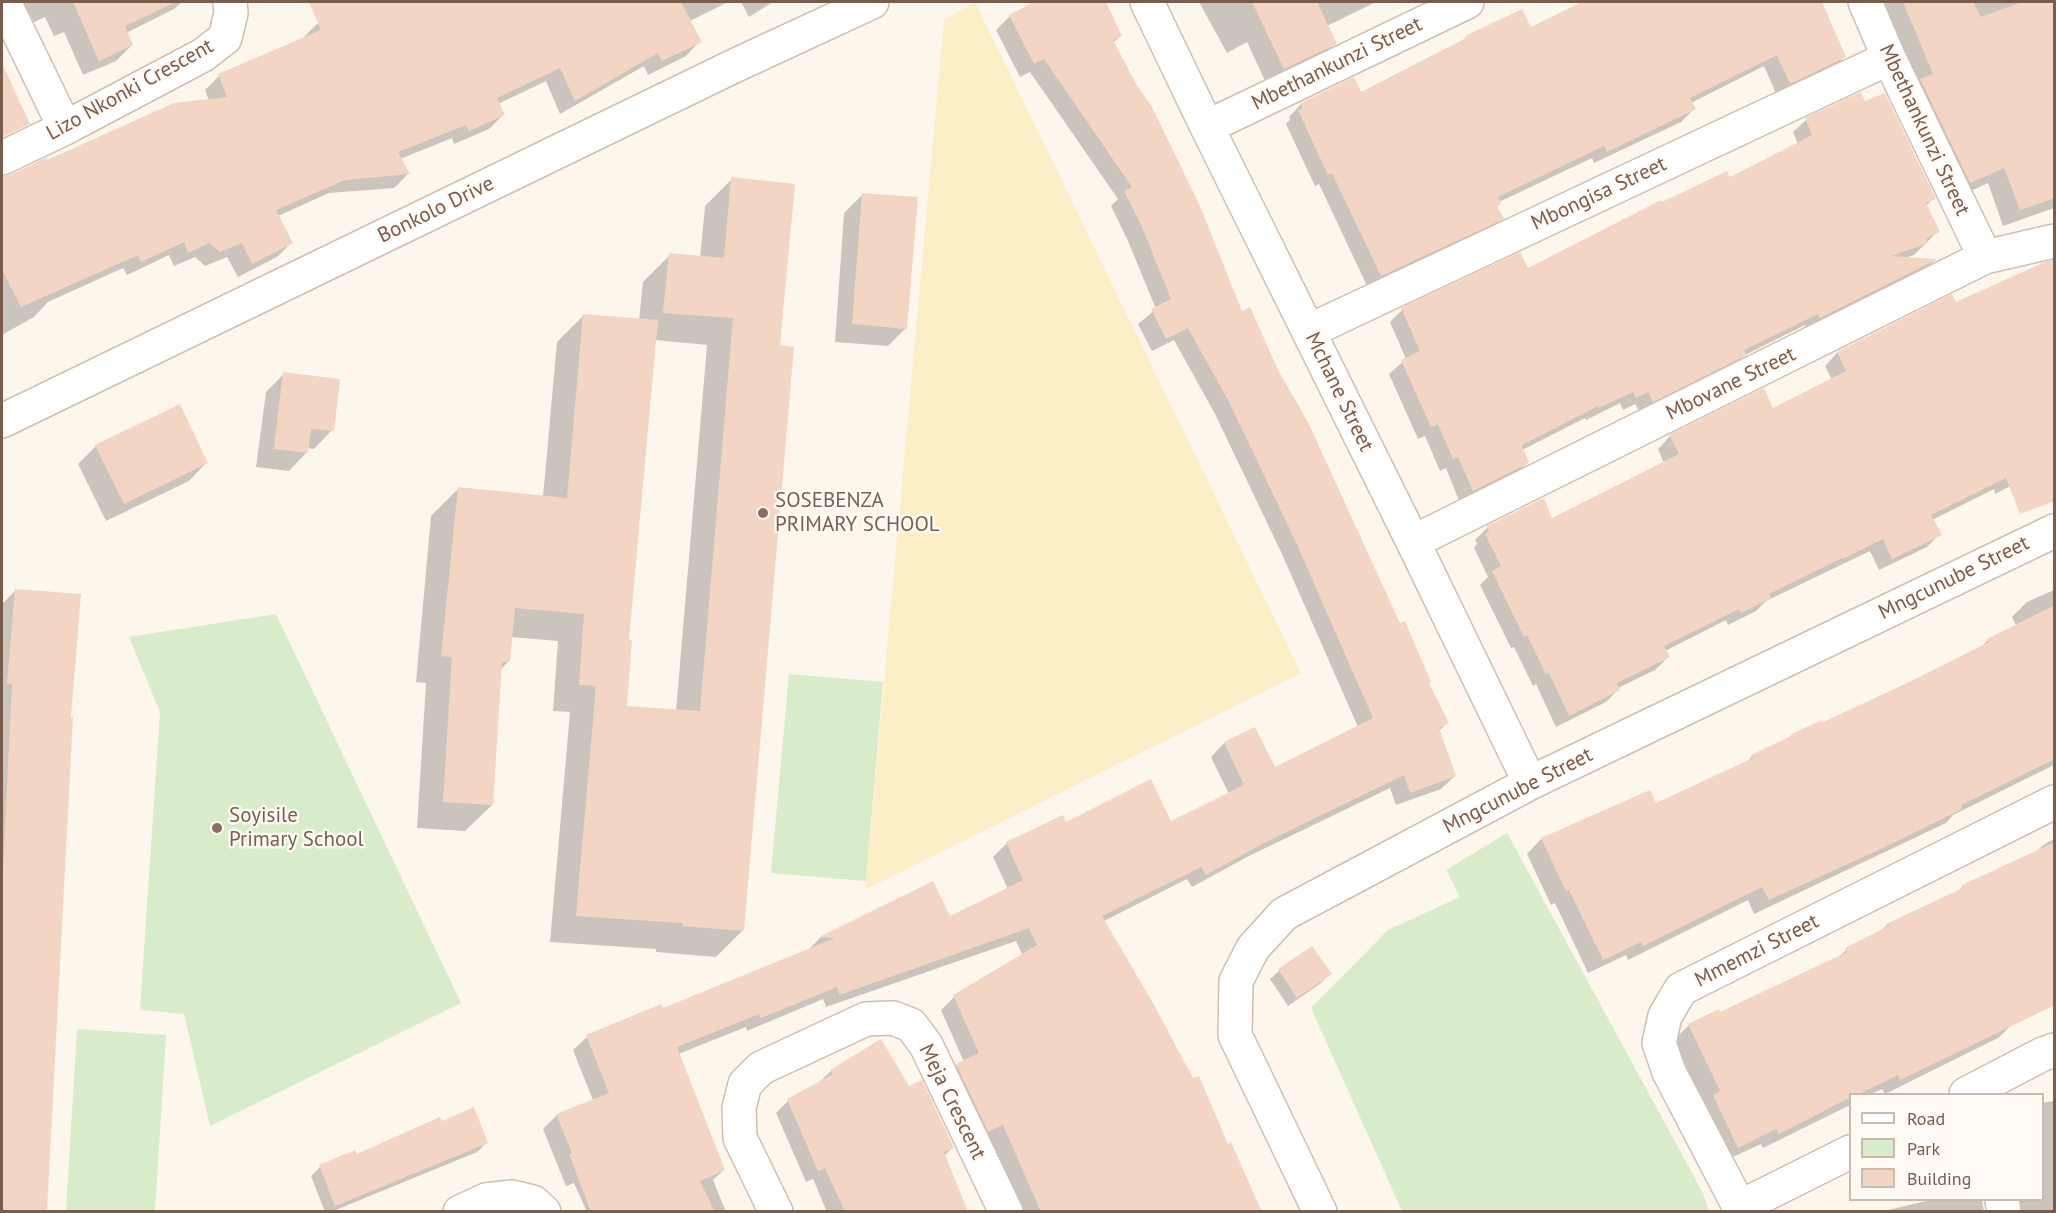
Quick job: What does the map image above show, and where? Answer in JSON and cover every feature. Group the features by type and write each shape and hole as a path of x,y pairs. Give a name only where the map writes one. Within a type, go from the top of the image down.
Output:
{"street":[{"path":"4,2 65,128"},
{"name":"Lizo Nkonki Crescent","path":"2,158 65,128 203,55 225,38 231,13 230,2"},
{"name":"Bonkolo Drive","path":"2,421 723,71 872,2"},
{"name":"Mchane Street","path":"1147,2 1530,783"},
{"name":"Mbethankunzi Street","path":"1207,127 1467,2"},
{"name":"Mbethankunzi Street","path":"1865,2 1889,58 1985,257"},
{"name":"Mbongisa Street","path":"1309,331 1889,58"},
{"name":"Mbovane Street","path":"1413,542 1985,257 2055,241"},
{"name":"Mngcunube Street","path":"1320,1212 1235,1035 1236,981 1253,948 1284,914 1530,783 2055,531"},
{"name":"Mmemzi Street","path":"1741,1209 1669,1072 1659,1043 1665,1016 1682,989 2055,802"},
{"name":"Meja Crescent","path":"776,1212 740,1138 739,1108 745,1084 761,1068 866,1019 893,1018 911,1025 926,1045 1006,1212"},
{"path":"1978,1092 2041,1055 2055,1050"},
{"path":"1741,1209 1849,1153"},
{"path":"460,1212 486,1200 512,1197 533,1202 544,1212"}],"green space":[{"path":"276,614 461,1003 210,1126 184,1014 140,1010 160,712 129,637"},
{"path":"789,674 883,682 866,881 771,873"},
{"path":"1507,833 1703,1193 1709,1211 1402,1211 1311,1008 1388,930 1460,897 1446,870"},
{"path":"77,1029 166,1035 155,1211 66,1211"}],"sand":[{"path":"975,2 1301,673 865,890 944,20"}],"building":[{"path":"73,2 176,2 125,26 133,45 99,61"},
{"path":"309,2 681,2 702,42 662,61 658,53 575,101 560,68 497,98 505,115 469,131 466,125 398,152 410,174 345,180 276,210 293,243 252,264 242,243 220,252 209,243 188,253 184,242 141,262 138,255 21,307 2,270 2,177 46,158 47,160 174,103 227,97 218,74 321,30"},
{"path":"1034,2 1106,2 1122,36 1113,40 1136,84 1152,107 1200,206 1242,311 1250,307 1279,372 1307,420 1400,623 1405,621 1431,682 1429,683 1449,723 1439,728 1456,776 1410,793 1404,775 1262,844 1206,875 1201,867 1102,916 1153,1003 1193,1078 1199,1076 1228,1144 1231,1142 1262,1212 1041,1212 1003,1125 988,1132 956,1064 979,1053 953,995 1037,945 1029,928 839,995 837,987 761,1018 759,1014 677,1047 725,1170 700,1181 715,1212 591,1212 569,1154 572,1153 556,1114 609,1093 586,1035 661,1004 663,1008 835,938 819,937 933,881 950,916 1023,880 1006,842 1063,815 1066,822 1151,779 1171,821 1244,785 1224,742 1255,727 1275,767 1373,718 1295,540 1228,400 1188,328 1166,339 1151,309 1171,299 1142,227 1124,191 1132,187 1044,59 1034,64 1009,15"},
{"path":"1252,2 1317,2 1337,44 1284,69"},
{"path":"1582,2 1822,2 1846,57 1790,84 1777,55 1690,98 1696,109 1607,152 1604,146 1498,197 1501,204 1497,206 1504,219 1381,276 1332,173 1328,175 1298,110 1303,108 1301,103 1354,77 1361,92 1466,38 1465,36 1522,9 1531,27"},
{"path":"1903,2 1973,2 1981,17 2022,2 2055,2 2055,198 2020,210 2004,168 1970,183 1920,79 1933,74"},
{"path":"2,63 30,124 2,137"},
{"path":"1861,92 1865,101 1885,93 1936,199 1926,203 1940,232 1926,238 1928,243 1891,256 1936,260 1820,318 1818,314 1744,350 1747,355 1653,402 1648,392 1636,398 1633,392 1599,408 1598,406 1522,445 1529,463 1473,491 1458,457 1453,459 1438,424 1431,427 1401,360 1420,351 1401,308 1520,252 1528,268 1661,200 1662,202 1727,171 1730,177 1812,135 1805,118"},
{"path":"731,177 795,184 780,345 794,347 744,931 682,926 682,923 576,916 596,686 579,685 584,614 515,608 510,662 502,662 493,805 443,802 452,657 441,656 458,487 567,498 583,314 658,320 629,640 632,640 627,706 700,711 733,318 663,313 669,253 724,258"},
{"path":"862,193 918,197 907,329 852,324"},
{"path":"2055,260 2055,501 2020,514 2006,478 1931,515 1942,535 1892,559 1883,539 1842,558 1769,594 1771,598 1741,613 1739,609 1664,646 1670,657 1617,683 1620,690 1569,716 1549,673 1546,674 1527,635 1524,637 1492,571 1501,566 1485,534 1489,532 1487,526 1544,498 1552,518 1679,454 1669,435 1764,388 1773,408 1846,371 1837,352 1952,294 1956,302 2045,262"},
{"path":"283,372 340,379 334,431 311,429 308,453 274,449"},
{"path":"180,404 208,463 124,504 95,445"},
{"path":"15,589 81,594 71,717 73,717 47,1212 2,1212 2,890 12,684 7,683"},
{"path":"2055,605 2055,759 1961,805 1962,809 1885,847 1769,900 1762,887 1643,946 1641,942 1603,960 1541,838 1650,790 1656,803 1753,758 1751,755 1790,735 1916,679 1989,642 1987,639"},
{"path":"2055,842 2055,1005 1900,1080 1898,1075 1861,1093 1849,1093 1849,1098 1779,1134 1776,1129 1738,1148 1713,1095 1720,1091 1688,1024 1719,1009 1720,1012 1847,952 1845,948 1887,927 1886,924 1963,888 1962,885"},
{"path":"1312,946 1332,974 1297,998 1278,969"},
{"path":"881,1039 909,1086 922,1080 954,1148 944,1152 968,1212 845,1212 825,1168 818,1171 787,1099 833,1074 830,1070"},
{"path":"474,1107 488,1143 335,1206 319,1165 355,1150 357,1154 440,1117 442,1121"}],"place":[{"name":"SOSEBENZA PRIMARY SCHOOL","path":"763,513"},
{"name":"Soyisile Primary School","path":"217,828"}]}
